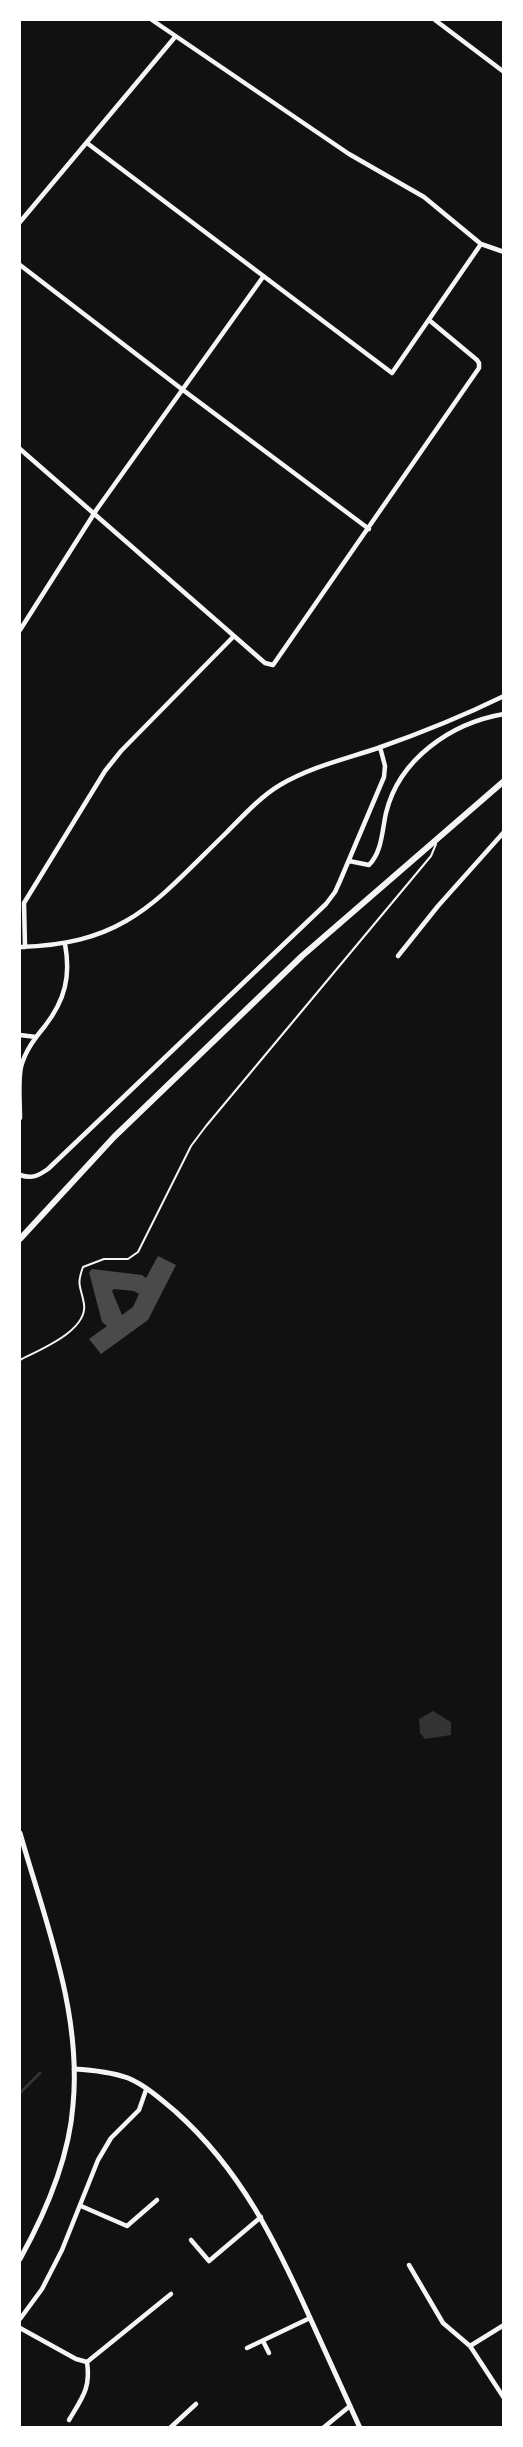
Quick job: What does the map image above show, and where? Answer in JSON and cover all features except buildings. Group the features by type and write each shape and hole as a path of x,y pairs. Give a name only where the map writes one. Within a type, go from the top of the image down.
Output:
{"main road":[{"path":"20,1239 114,1137 294,964 504,781"}],"street":[{"path":"152,20 349,154 424,197 481,244 504,252"},
{"path":"435,20 504,72"},
{"path":"20,222 175,37"},
{"path":"87,142 392,373 481,244"},
{"path":"20,265 369,529"},
{"path":"20,630 94,513 263,277"},
{"path":"20,449 265,663 273,665 478,368 477,360 429,320"},
{"path":"234,636 121,751 105,771 24,903 22,947 64,944 105,933 151,905 253,806 279,785 319,767 428,730 504,696"},
{"path":"349,861 364,866 372,862 379,850 393,795 404,774 425,750 485,717 504,714"},
{"path":"20,1175 36,1176 48,1169 326,904 335,892 384,777 385,766 380,747"},
{"path":"398,956 438,906 504,832"},
{"path":"20,1118 21,1068 36,1037 60,1004 66,990 68,961 64,944"},
{"path":"20,1035 36,1037"},
{"path":"20,1833 66,1999 74,2069 74,2105 61,2166 50,2197 20,2259"},
{"path":"74,2069 96,2071 129,2079 165,2102 195,2130 246,2192 261,2216 360,2427"},
{"path":"20,2319 42,2289 81,2206 98,2160 111,2138 139,2110 146,2090"},
{"path":"81,2206 127,2226 157,2200"},
{"path":"191,2240 209,2262 261,2216"},
{"path":"409,2265 443,2323 470,2346 504,2398"},
{"path":"87,2362 171,2294"},
{"path":"246,2348 310,2318"},
{"path":"470,2346 504,2325"},
{"path":"20,2328 76,2359 87,2362"},
{"path":"263,2341 269,2353"},
{"path":"69,2420 90,2379 87,2362"},
{"path":"170,2427 196,2404"},
{"path":"323,2427 350,2406"}],"lane":[{"path":"20,1360 77,1327 85,1307 78,1280 83,1267 104,1259 128,1259 138,1252 191,1146 201,1132 431,856 438,839"}],"shaded area":[{"path":"433,1711 451,1722 451,1735 425,1739 420,1733 419,1719"}],"waterway":[{"path":"20,2093 40,2073"}]}
